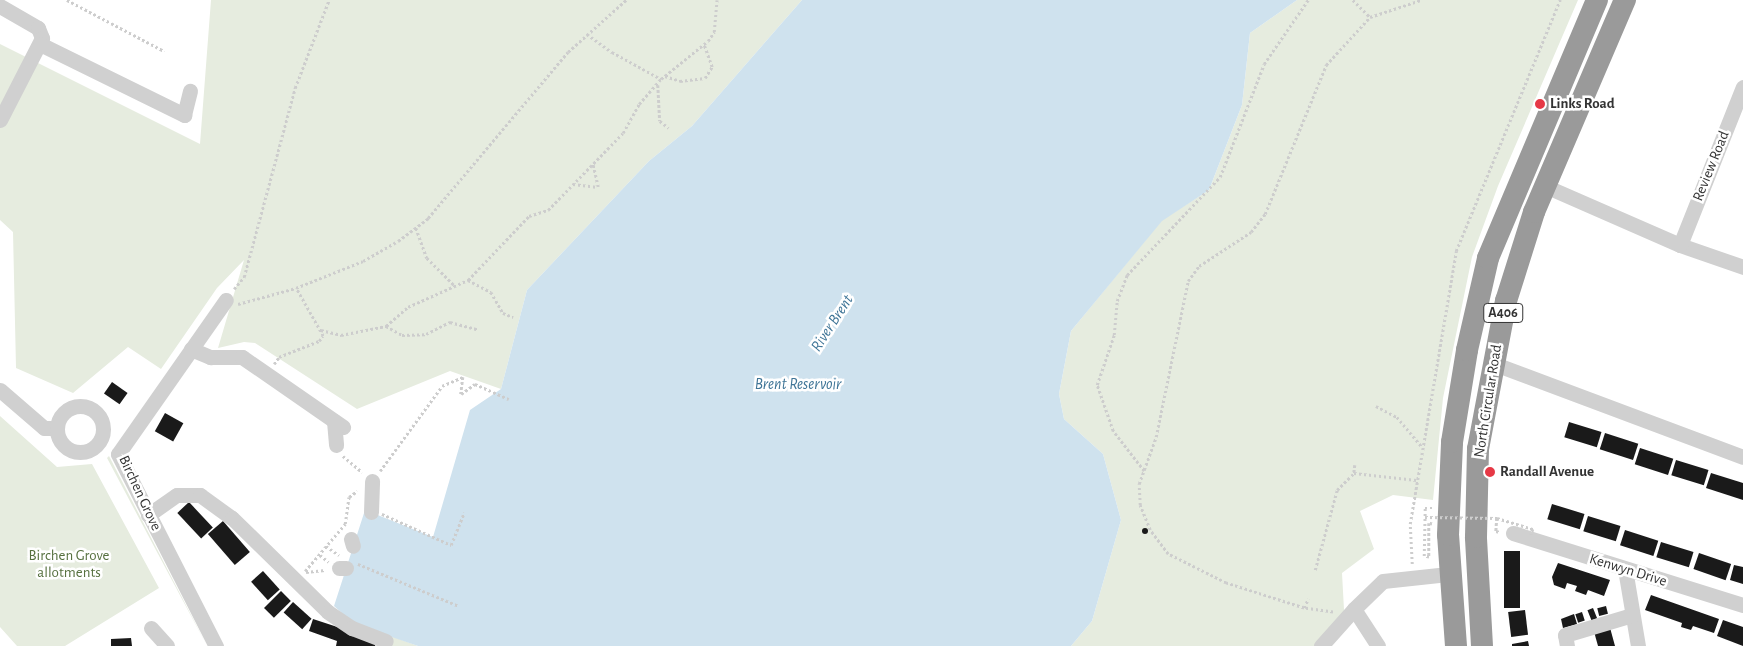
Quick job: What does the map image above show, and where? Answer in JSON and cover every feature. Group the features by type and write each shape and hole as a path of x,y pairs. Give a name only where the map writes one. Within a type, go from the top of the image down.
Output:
{"highway":[{"name":"North Circular Road","path":"1456,646 1448,536 1452,442 1467,350 1488,258 1597,0"},
{"name":"North Circular Road","path":"1482,646 1476,537 1478,449 1492,362 1519,255 1545,186 1625,0"}],"street":[{"path":"0,6 38,28 42,38 0,120"},
{"path":"40,44 184,115 190,91"},
{"name":"Review Road","path":"1680,245 1743,87"},
{"path":"1545,186 1680,245 1743,267"},
{"name":"Birchen Grove","path":"216,646 118,454 191,349 227,304"},
{"path":"191,349 210,357 242,356 338,424 336,445"},
{"path":"1492,362 1743,457"},
{"path":"0,390 44,428 57,428"},
{"path":"91,408 97,413 104,426 100,443 84,452 70,450 60,441 57,428 63,414 69,409 91,408"},
{"path":"100,443 118,454"},
{"path":"371,511 372,481"},
{"path":"148,515 177,495 200,496 232,518 328,612 352,628 386,641"},
{"name":"Kenwyn Drive","path":"1509,533 1743,605"},
{"path":"1625,569 1638,646"},
{"path":"1321,646 1354,609 1383,581 1439,575"},
{"path":"1354,609 1378,646"},
{"path":"1567,646 1565,635 1632,615"},
{"path":"151,628 167,646"}],"path":[{"path":"67,0 164,51"},
{"path":"227,304 244,277 295,88 329,0"},
{"path":"227,304 296,288 363,261 416,228 428,218 568,52 626,0"},
{"path":"321,330 342,335 386,326 408,307 468,280 529,216 548,210 623,133 639,104 661,79 704,45 714,32 717,0"},
{"path":"1144,470 1112,431 1097,385 1114,335 1117,301 1126,275 1220,177 1264,64 1308,0"},
{"path":"1353,0 1370,17"},
{"path":"1354,609 1339,613 1304,608 1226,583 1168,554 1150,530 1140,505 1139,484 1156,437 1188,281 1199,266 1252,232 1265,214 1326,65 1370,17 1421,0"},
{"path":"587,34 661,79"},
{"path":"665,76 680,81 706,78 712,67 704,45"},
{"path":"658,84 660,121 669,128"},
{"path":"573,184 598,187 592,165"},
{"path":"416,228 427,258 454,285"},
{"path":"468,280 491,292 503,313 513,317"},
{"path":"268,374 279,357 319,341 323,336 296,288"},
{"path":"386,326 402,336 426,334 450,322 477,329"},
{"path":"297,581 344,524 349,497 372,481 442,386 463,377 461,394 476,384 509,399"},
{"path":"1376,406 1397,417 1422,447"},
{"path":"336,445 372,481"},
{"path":"1315,570 1337,490 1354,473 1355,465"},
{"path":"1354,473 1418,480"},
{"path":"1434,557 1433,524 1429,524 1429,557 1424,556 1425,508 1435,508"},
{"path":"371,511 451,545 464,512"},
{"path":"1425,518 1497,518 1533,529 1531,535"},
{"path":"1497,518 1496,531 1509,533"},
{"path":"326,546 459,606"},
{"path":"1304,608 1308,599"}],"green space":[{"path":"211,0 802,0 692,126 649,161 527,290 501,389 450,371 357,409 255,343 244,342 218,348 244,260 217,288 161,369 128,347 73,393 16,368 13,232 0,220 0,44 200,144"},
{"path":"1297,0 1578,0 1498,186 1472,257 1443,398 1433,500 1393,495 1360,511 1374,549 1342,573 1345,628 1328,646 1071,646 1092,621 1121,520 1103,454 1064,419 1059,394 1071,331 1162,220 1209,190 1242,105 1250,33"},
{"name":"Birchen Grove allotments","path":"0,416 57,467 92,464 159,588 65,646 17,646 0,627"},
{"path":"109,456 207,646 107,458"},
{"path":"391,636 418,646 389,646"}],"water":[{"name":"Brent Reservoir","path":"802,0 1297,0 1250,33 1242,105 1209,190 1162,221 1071,331 1059,394 1064,419 1103,454 1121,520 1092,621 1071,646 418,646 354,624 334,606 365,510 433,537 470,410 501,389 527,290 649,161 692,126"}],"building":[{"path":"112,382 128,393 120,404 104,393"},
{"path":"165,413 183,423 173,442 155,431"},
{"path":"1569,422 1602,432 1597,447 1564,437"},
{"path":"1605,433 1638,444 1633,460 1600,449"},
{"path":"1640,448 1673,459 1668,475 1635,464"},
{"path":"1676,460 1709,470 1704,485 1671,475"},
{"path":"1711,473 1743,483 1743,500 1706,488"},
{"path":"189,502 213,528 201,539 177,513"},
{"path":"1552,504 1585,514 1580,529 1547,519"},
{"path":"1588,516 1621,526 1616,541 1583,531"},
{"path":"223,521 250,552 235,565 208,534"},
{"path":"1145,528 1148,531 1145,534 1142,531"},
{"path":"1625,530 1658,541 1653,556 1620,545"},
{"path":"1661,542 1694,552 1689,567 1656,557"},
{"path":"1504,551 1520,551 1520,608 1504,608"},
{"path":"1699,553 1731,564 1726,580 1693,569"},
{"path":"1558,563 1610,580 1604,596 1588,590 1586,595 1575,591 1577,586 1567,583 1565,589 1554,585 1552,577"},
{"path":"1734,565 1743,567 1743,584 1730,580"},
{"path":"263,571 280,590 268,600 251,582"},
{"path":"281,591 291,601 274,618 264,608"},
{"path":"1651,595 1719,619 1714,633 1693,626 1691,630 1681,627 1682,623 1645,610"},
{"path":"293,602 312,619 302,629 284,612"},
{"path":"1606,606 1608,614 1599,616 1597,608"},
{"path":"1593,608 1597,618 1592,620 1587,610"},
{"path":"1525,610 1528,635 1511,637 1508,612"},
{"path":"1582,612 1585,621 1578,623 1575,614"},
{"path":"1574,614 1577,624 1563,628 1561,619"},
{"path":"313,619 377,640 375,646 336,646 337,641 309,631"},
{"path":"1723,620 1743,627 1743,646 1717,636"},
{"path":"1609,624 1615,646 1598,646 1593,628"},
{"path":"131,638 132,646 111,646 111,639"},
{"path":"1528,641 1529,646 1512,646 1512,644"}],"place":[{"name":"Links Road","path":"1540,104"},
{"name":"Randall Avenue","path":"1490,472"}],"water label":[{"name":"River Brent","path":"832,323"}]}
